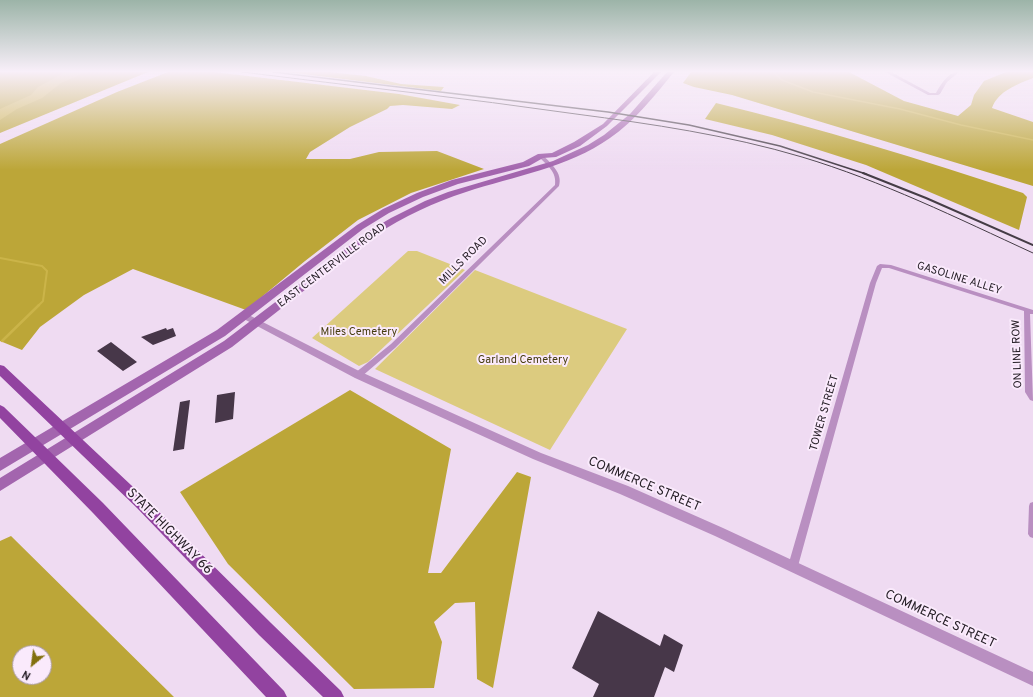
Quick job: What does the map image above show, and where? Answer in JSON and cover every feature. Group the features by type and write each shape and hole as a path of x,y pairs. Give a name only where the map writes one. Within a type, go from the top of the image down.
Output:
{"main road":[{"name":"EAST CENTERVILLE ROAD","path":"0,465 203,345 246,316 320,256 360,227 386,211 420,195 455,182 526,164 540,156 553,155 586,138 613,118 626,105"},
{"name":"EAST CENTERVILLE ROAD","path":"0,485 224,347 372,233 428,203 462,190 549,165 568,158 600,142 617,129 641,105"},
{"path":"586,138 600,142"},
{"name":"STATE HIGHWAY 66","path":"0,369 142,504 265,629 336,697"},
{"path":"0,410 98,508 278,697"}],"street":[{"name":"MILLS ROAD","path":"358,375 393,346 557,185 557,174 540,156"},
{"name":"GASOLINE ALLEY","path":"880,266 889,266 1030,311"},
{"name":"TOWER STREET","path":"794,566 872,283 880,266"},
{"name":"ON LINE ROW","path":"1030,311 1029,392 1032,397"},
{"name":"COMMERCE STREET","path":"246,316 358,375 537,456 624,490 794,566 1033,679"},
{"path":"1032,506 1033,534"}],"green space":[{"name":"Miles Cemetery","path":"408,251 417,251 465,270 368,362 359,366 312,338"},
{"name":"Garland Cemetery","path":"475,270 627,329 550,450 375,369"}],"shaded area":[{"path":"0,105 69,105 0,133"},
{"path":"10,105 27,105 0,120 0,109"},
{"path":"89,105 457,105 460,105 452,109 403,105 390,106 387,109 350,127 310,152 306,159 350,159 379,152 437,151 484,169 411,193 358,220 305,261 246,310 133,269 84,295 40,327 22,350 0,341 0,144"},
{"path":"715,105 722,105 871,145 1023,193 1027,197 1019,230 866,165 772,135 705,119"},
{"path":"764,105 917,105 958,116 971,105 994,105 992,108 1033,122 1033,186"},
{"path":"350,390 451,449 428,573 441,573 517,472 531,477 493,688 477,679 475,602 455,603 434,622 442,642 434,688 354,689 228,564 180,492"},
{"path":"11,536 174,697 0,697 0,541"}],"building":[{"path":"166,328 167,330 173,328 176,336 153,345 141,337"},
{"path":"111,342 137,362 123,371 97,351"},
{"path":"235,392 233,419 215,423 217,395"},
{"path":"190,400 184,449 173,451 180,402"},
{"path":"598,611 660,646 664,634 683,645 674,672 665,667 654,697 593,697 599,684 572,668"}],"waterway":[{"path":"877,105 961,125 1033,140"},
{"path":"0,258 42,266 47,271 43,301 39,305"},
{"path":"2,341 39,305"}],"tram line":[{"path":"508,105 661,126 718,136 774,149 861,177 919,201 1033,253"}],"railway":[{"path":"545,105 608,112 689,125 780,146 863,173"},
{"path":"863,173 926,198 1033,245"}]}
